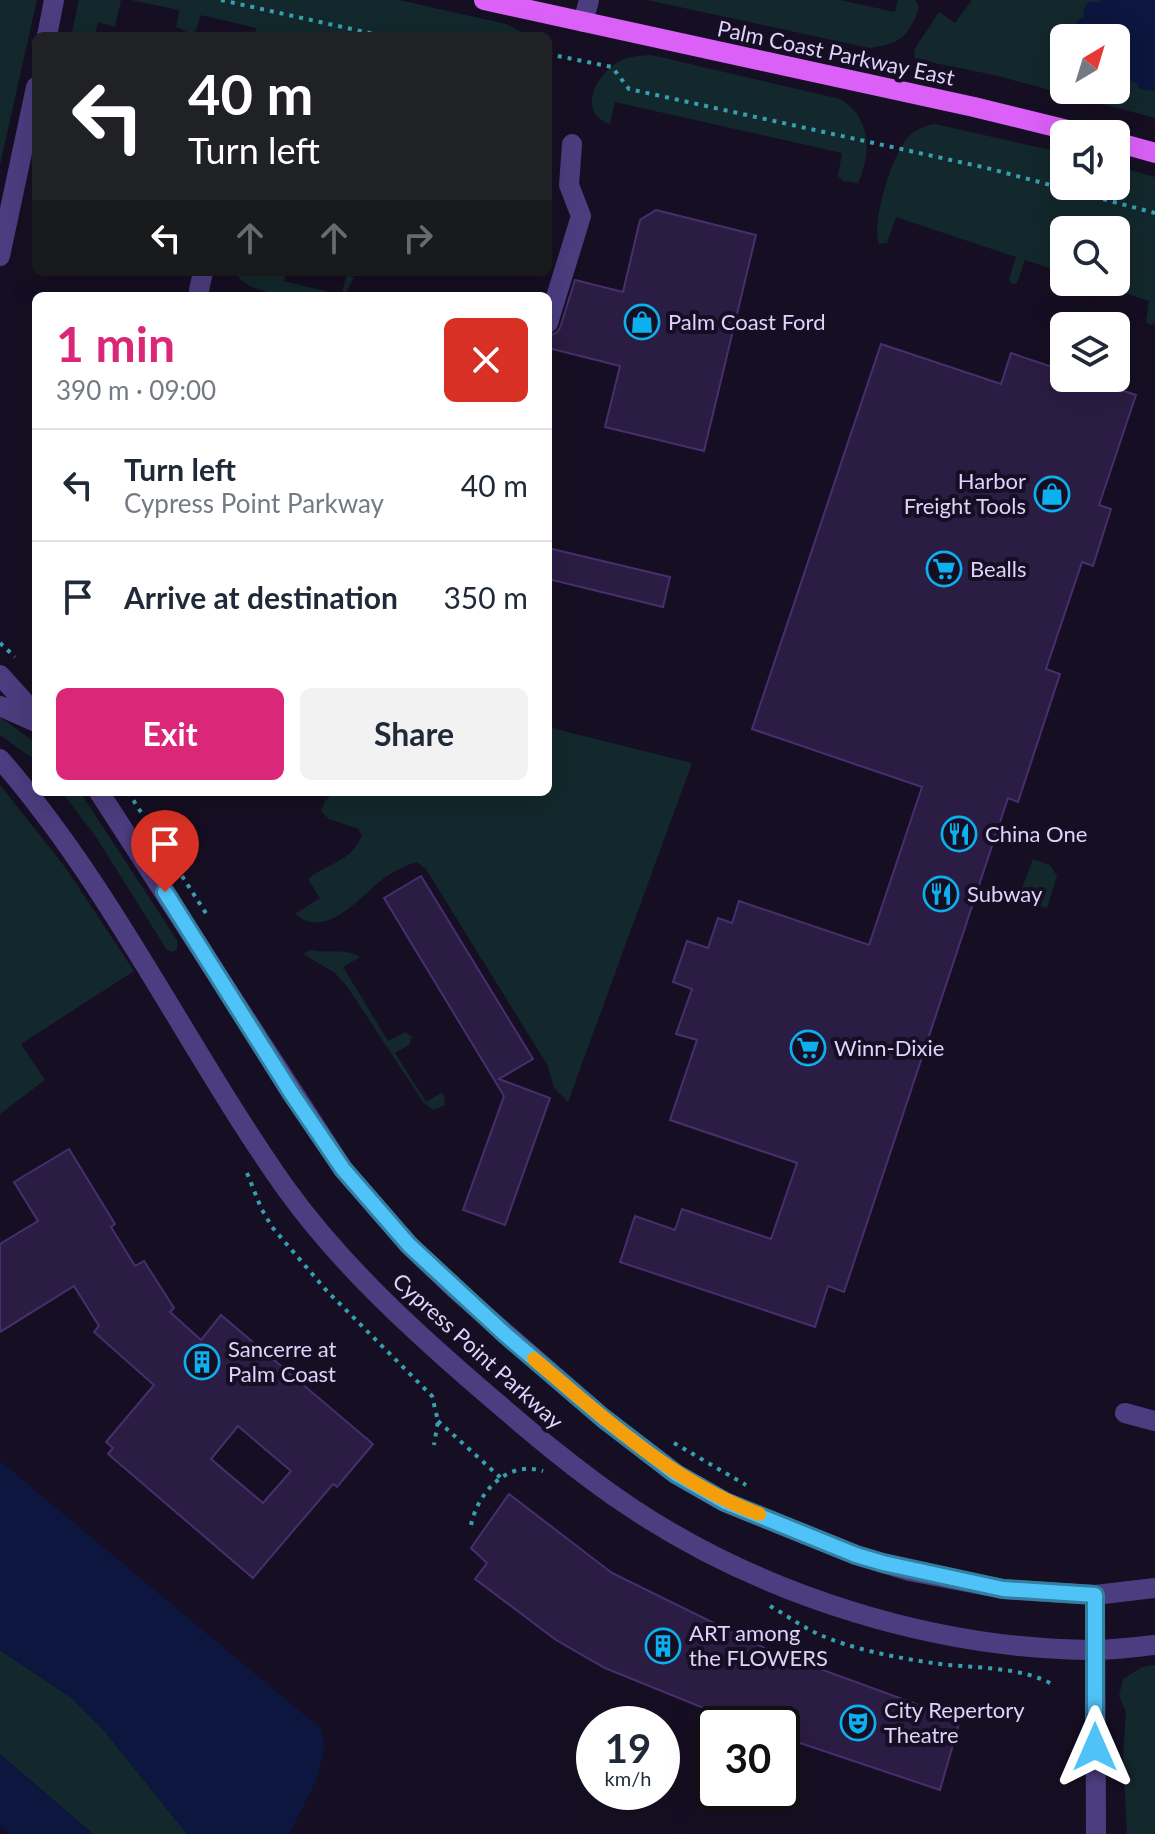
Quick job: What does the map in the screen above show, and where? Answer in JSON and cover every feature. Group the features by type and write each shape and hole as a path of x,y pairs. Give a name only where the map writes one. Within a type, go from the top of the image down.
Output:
{"main road":[{"name":"Palm Coast Parkway East","path":"484,0 1050,126"},
{"path":"1130,146 1155,153"}],"street":[{"path":"48,32 54,0"},
{"path":"583,22 589,0"},
{"path":"0,256 32,106"},
{"path":"552,310 581,216 569,185 572,144"},
{"path":"0,675 32,711"},
{"path":"0,706 32,720"},
{"name":"Cypress Point Parkway","path":"0,759 29,792 73,853 247,1132 323,1235 394,1312 546,1444 635,1510 713,1556 772,1583 854,1612 933,1631 998,1642 1094,1650 1155,1645"},
{"name":"Cypress Point Parkway","path":"102,796 343,1169 409,1245 455,1289 603,1418 676,1474 725,1502 856,1555 909,1571 1003,1589 1095,1595 1155,1588"},
{"path":"1125,1413 1155,1421"},
{"path":"1095,1595 1096,1834"}],"path":[{"path":"221,0 365,32"},
{"path":"552,55 612,67 629,89 987,168 1155,213"},
{"path":"131,796 214,927"},
{"path":"438,1421 501,1478"},
{"path":"673,1442 751,1488"}],"green space":[{"path":"0,0 37,0 0,165"},
{"path":"79,0 121,0 115,27 98,22 96,32 72,32"},
{"path":"131,0 399,0 506,24 521,32 256,32 256,28 201,15 196,30 187,32 176,27 179,10"},
{"path":"647,0 840,0 895,12 898,0 915,0 919,6 912,25 902,37 869,48"},
{"path":"972,0 1101,0 1099,3 1089,2 1083,11 1082,24 1050,24 1050,90 915,59 914,50 939,12 955,23"},
{"path":"651,55 840,99 858,116 866,136 863,172 858,183 843,181 838,176 842,153 615,102 610,124 600,118 592,102 597,83 623,59"},
{"path":"1130,81 1137,83 1140,89 1155,91 1155,118 1103,104 1130,104"},
{"path":"935,124 1050,150 1050,200 1130,200 1130,170 1155,177 1155,323 1150,325 1146,322 1149,301 1130,295 1130,216 1050,216 1050,268 1025,260 1017,283 1012,284 1009,280 1016,257 896,217 887,243 879,244 878,221 884,189 902,146 920,128"},
{"path":"239,276 285,276 284,281 329,292 268,292 242,281"},
{"path":"347,276 354,278 346,292 342,292"},
{"path":"0,717 32,740 32,758 0,735"},
{"path":"552,728 692,763 568,1102 554,1088 548,1066 426,869 417,862 387,876 332,919 307,921 295,914 320,898 308,879 346,856 362,835 358,829 329,819 321,811 330,796 552,796"},
{"path":"0,785 65,867 134,971 21,1044 45,1080 0,1114"},
{"path":"65,796 83,796 177,940 177,949 173,952 167,950 96,837"},
{"path":"1033,859 1050,865 1057,876 1047,908 1021,900 1019,896"},
{"path":"310,950 349,953 360,957 343,967 388,1041 405,1032 412,1037 409,1045 395,1053 426,1102 441,1093 445,1105 433,1110 423,1102 347,986 335,973 303,954"},
{"path":"0,1650 70,1697 106,1733 187,1834 93,1834 0,1754"},
{"path":"1155,1665 1155,1834 1127,1834 1123,1756 1126,1712 1119,1696 1123,1679 1142,1667"}],"water":[{"path":"1101,0 1155,0 1155,91 1140,89 1137,83 1130,81 1130,24 1076,24 1084,17 1083,11 1089,1 1099,3"},
{"path":"0,1461 320,1728 325,1748 315,1783 289,1834 187,1834 106,1733 70,1697 0,1650"},
{"path":"0,1754 93,1834 9,1834 0,1825"}],"building":[{"name":"Palm Coast Ford","path":"656,210 756,235 704,451 605,427 620,366 552,349 552,334 560,328 575,280 623,292 640,220"},
{"path":"881,344 1001,384 1011,353 1050,366 1050,392 1127,392 1136,395 1099,505 1111,509 1093,566 1082,562 1046,669 1060,674 1018,802 1008,798 844,1292 828,1286 815,1327 620,1262 635,1216 675,1230 682,1209 771,1239 797,1163 670,1120 697,1040 676,1034 692,989 673,982 687,941 708,948 718,918 732,923 739,901 869,945 922,787 752,729"},
{"path":"552,549 670,577 663,607 552,580"},
{"path":"421,876 533,1059 499,1079 550,1098 505,1225 463,1210 504,1096 384,898"},
{"name":"Sancerre at Palm Coast","path":"69,1149 115,1224 111,1227 135,1266 144,1261 174,1308 170,1312 201,1340 221,1315 373,1444 337,1487 333,1484 253,1578 108,1454 113,1448 106,1442 154,1385 94,1332 99,1326 74,1286 0,1332 0,1244 38,1221 14,1182","holes":["238,1426 291,1471 263,1503 211,1459"]},
{"name":"ART among the FLOWERS","path":"509,1494 612,1573 771,1651 960,1720 940,1790 800,1743 800,1706 699,1706 605,1668 556,1640 475,1579 487,1563 471,1548"}],"slow traffic":[{"path":"534,1359 603,1418 676,1474 725,1502 759,1514"}],"place":[{"name":"Palm Coast Ford","path":"642,322"},
{"name":"Harbor Freight Tools","path":"1052,494"},
{"name":"Bealls","path":"944,569"},
{"name":"China One","path":"959,834"},
{"name":"Subway","path":"941,894"},
{"name":"Winn-Dixie","path":"808,1048"},
{"name":"Sancerre at Palm Coast","path":"202,1362"},
{"name":"ART among the FLOWERS","path":"663,1646"},
{"name":"City Repertory Theatre","path":"858,1723"}],"route":[{"path":"165,892 343,1169 409,1245 506,1335 603,1418 676,1474 725,1502 856,1555 909,1571 1003,1589 1095,1595 1095,1747"}]}
